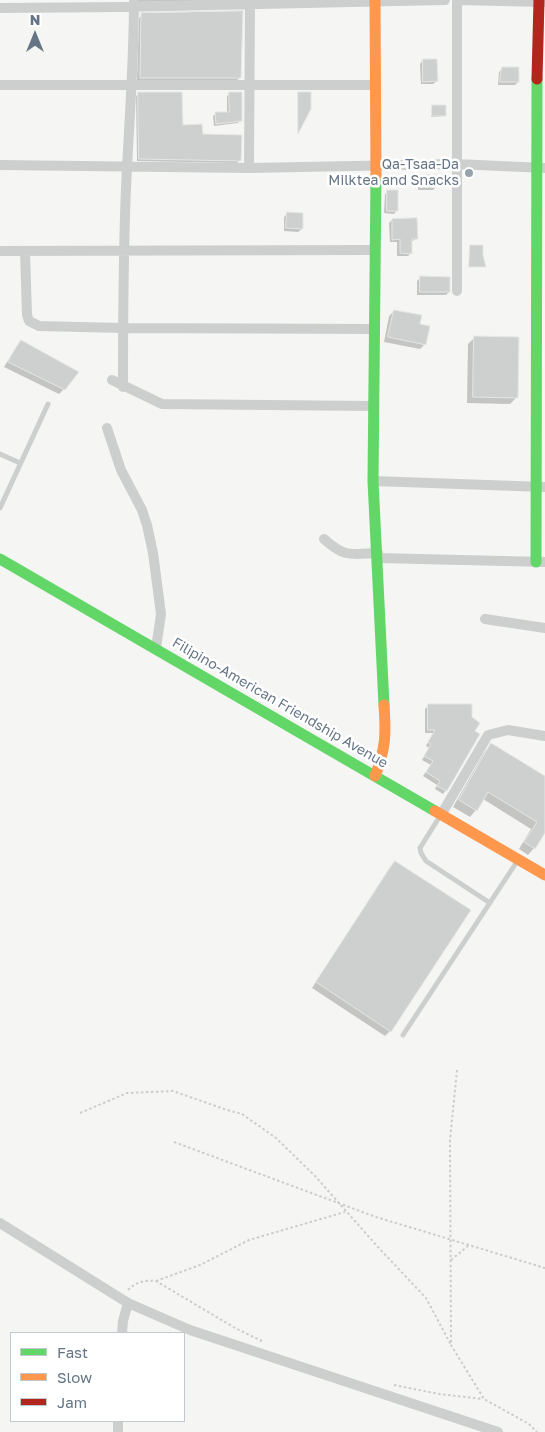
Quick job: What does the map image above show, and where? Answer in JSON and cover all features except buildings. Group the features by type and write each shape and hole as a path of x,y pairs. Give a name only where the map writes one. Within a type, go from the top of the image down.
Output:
{"street":[{"path":"375,0 374,481 386,739 384,756 376,776"},
{"path":"0,8 134,4 445,0"},
{"path":"324,539 340,552 348,554 540,562 541,1 457,0 457,291"},
{"path":"248,168 250,2"},
{"path":"123,386 124,250 127,166 133,86 134,4"},
{"path":"0,85 375,85"},
{"path":"0,165 248,168 456,164 541,168"},
{"path":"0,251 374,250"},
{"path":"25,251 26,306 29,321 39,326 374,329"},
{"path":"112,380 162,404 374,406"},
{"path":"107,428 121,470 142,510 147,525 161,614 156,648"},
{"path":"374,481 541,487"},
{"name":"Filipino-American Friendship Avenue","path":"0,559 545,875"},
{"path":"485,619 545,628"},
{"path":"441,814 488,736 508,730 545,736"},
{"path":"0,1223 128,1303 190,1330 498,1432"},
{"path":"122,1332 128,1303"}],"lane":[{"path":"0,508 48,404"},
{"path":"0,454 20,463"},
{"path":"441,814 420,848 422,858 490,903"},
{"path":"403,1035 518,860"}],"path":[{"path":"451,1346 450,1140 457,1070"},
{"path":"80,1113 127,1093 173,1091 242,1114 276,1138 315,1176 426,1298 451,1346 484,1399"},
{"path":"174,1142 376,1217 545,1268"},
{"path":"128,1303 125,1292 143,1280 156,1281 200,1266 249,1240 346,1212"},
{"path":"451,1260 469,1245"},
{"path":"156,1281 235,1328 266,1343"},
{"path":"394,1385 439,1394 484,1399 529,1424 537,1432"}],"traffic: fast":[{"path":"536,562 537,79"},
{"path":"376,176 373,481 384,705"},
{"path":"0,559 435,811"}],"traffic: slow":[{"path":"375,0 376,176"},
{"path":"375,776 384,741 384,705"},
{"path":"435,811 545,875"}],"traffic: jam":[{"path":"537,79 539,0"}],"place":[{"name":"Qa-Tsaa-Da Milktea and Snacks","path":"469,173"}]}
